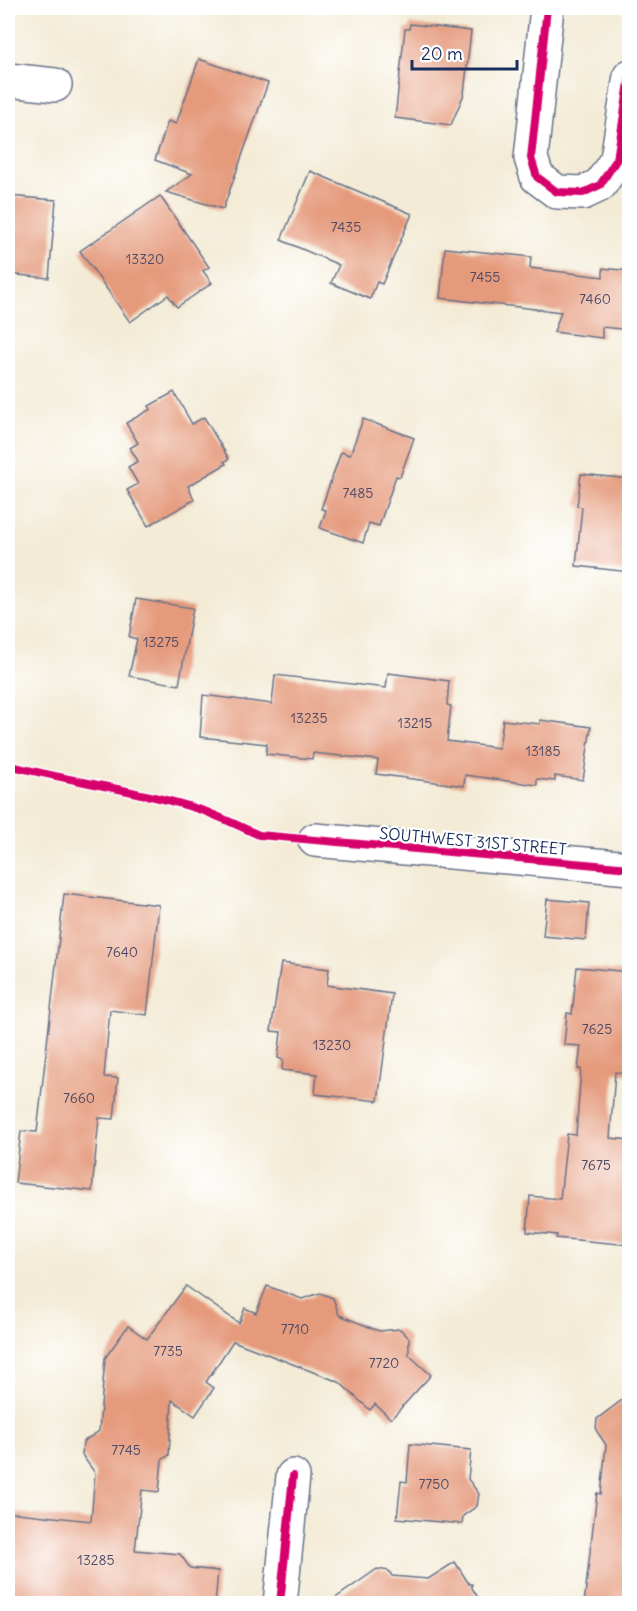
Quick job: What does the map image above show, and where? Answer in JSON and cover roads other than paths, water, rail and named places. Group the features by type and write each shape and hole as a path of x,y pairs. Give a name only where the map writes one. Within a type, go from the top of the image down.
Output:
{"street":[{"path":"547,8 531,158 537,177 557,192 583,193 600,185 617,159 630,76"},
{"path":"8,80 55,85"},
{"name":"SOUTHWEST 31ST STREET","path":"315,840 630,868"},
{"path":"280,1604 293,1476"}]}
